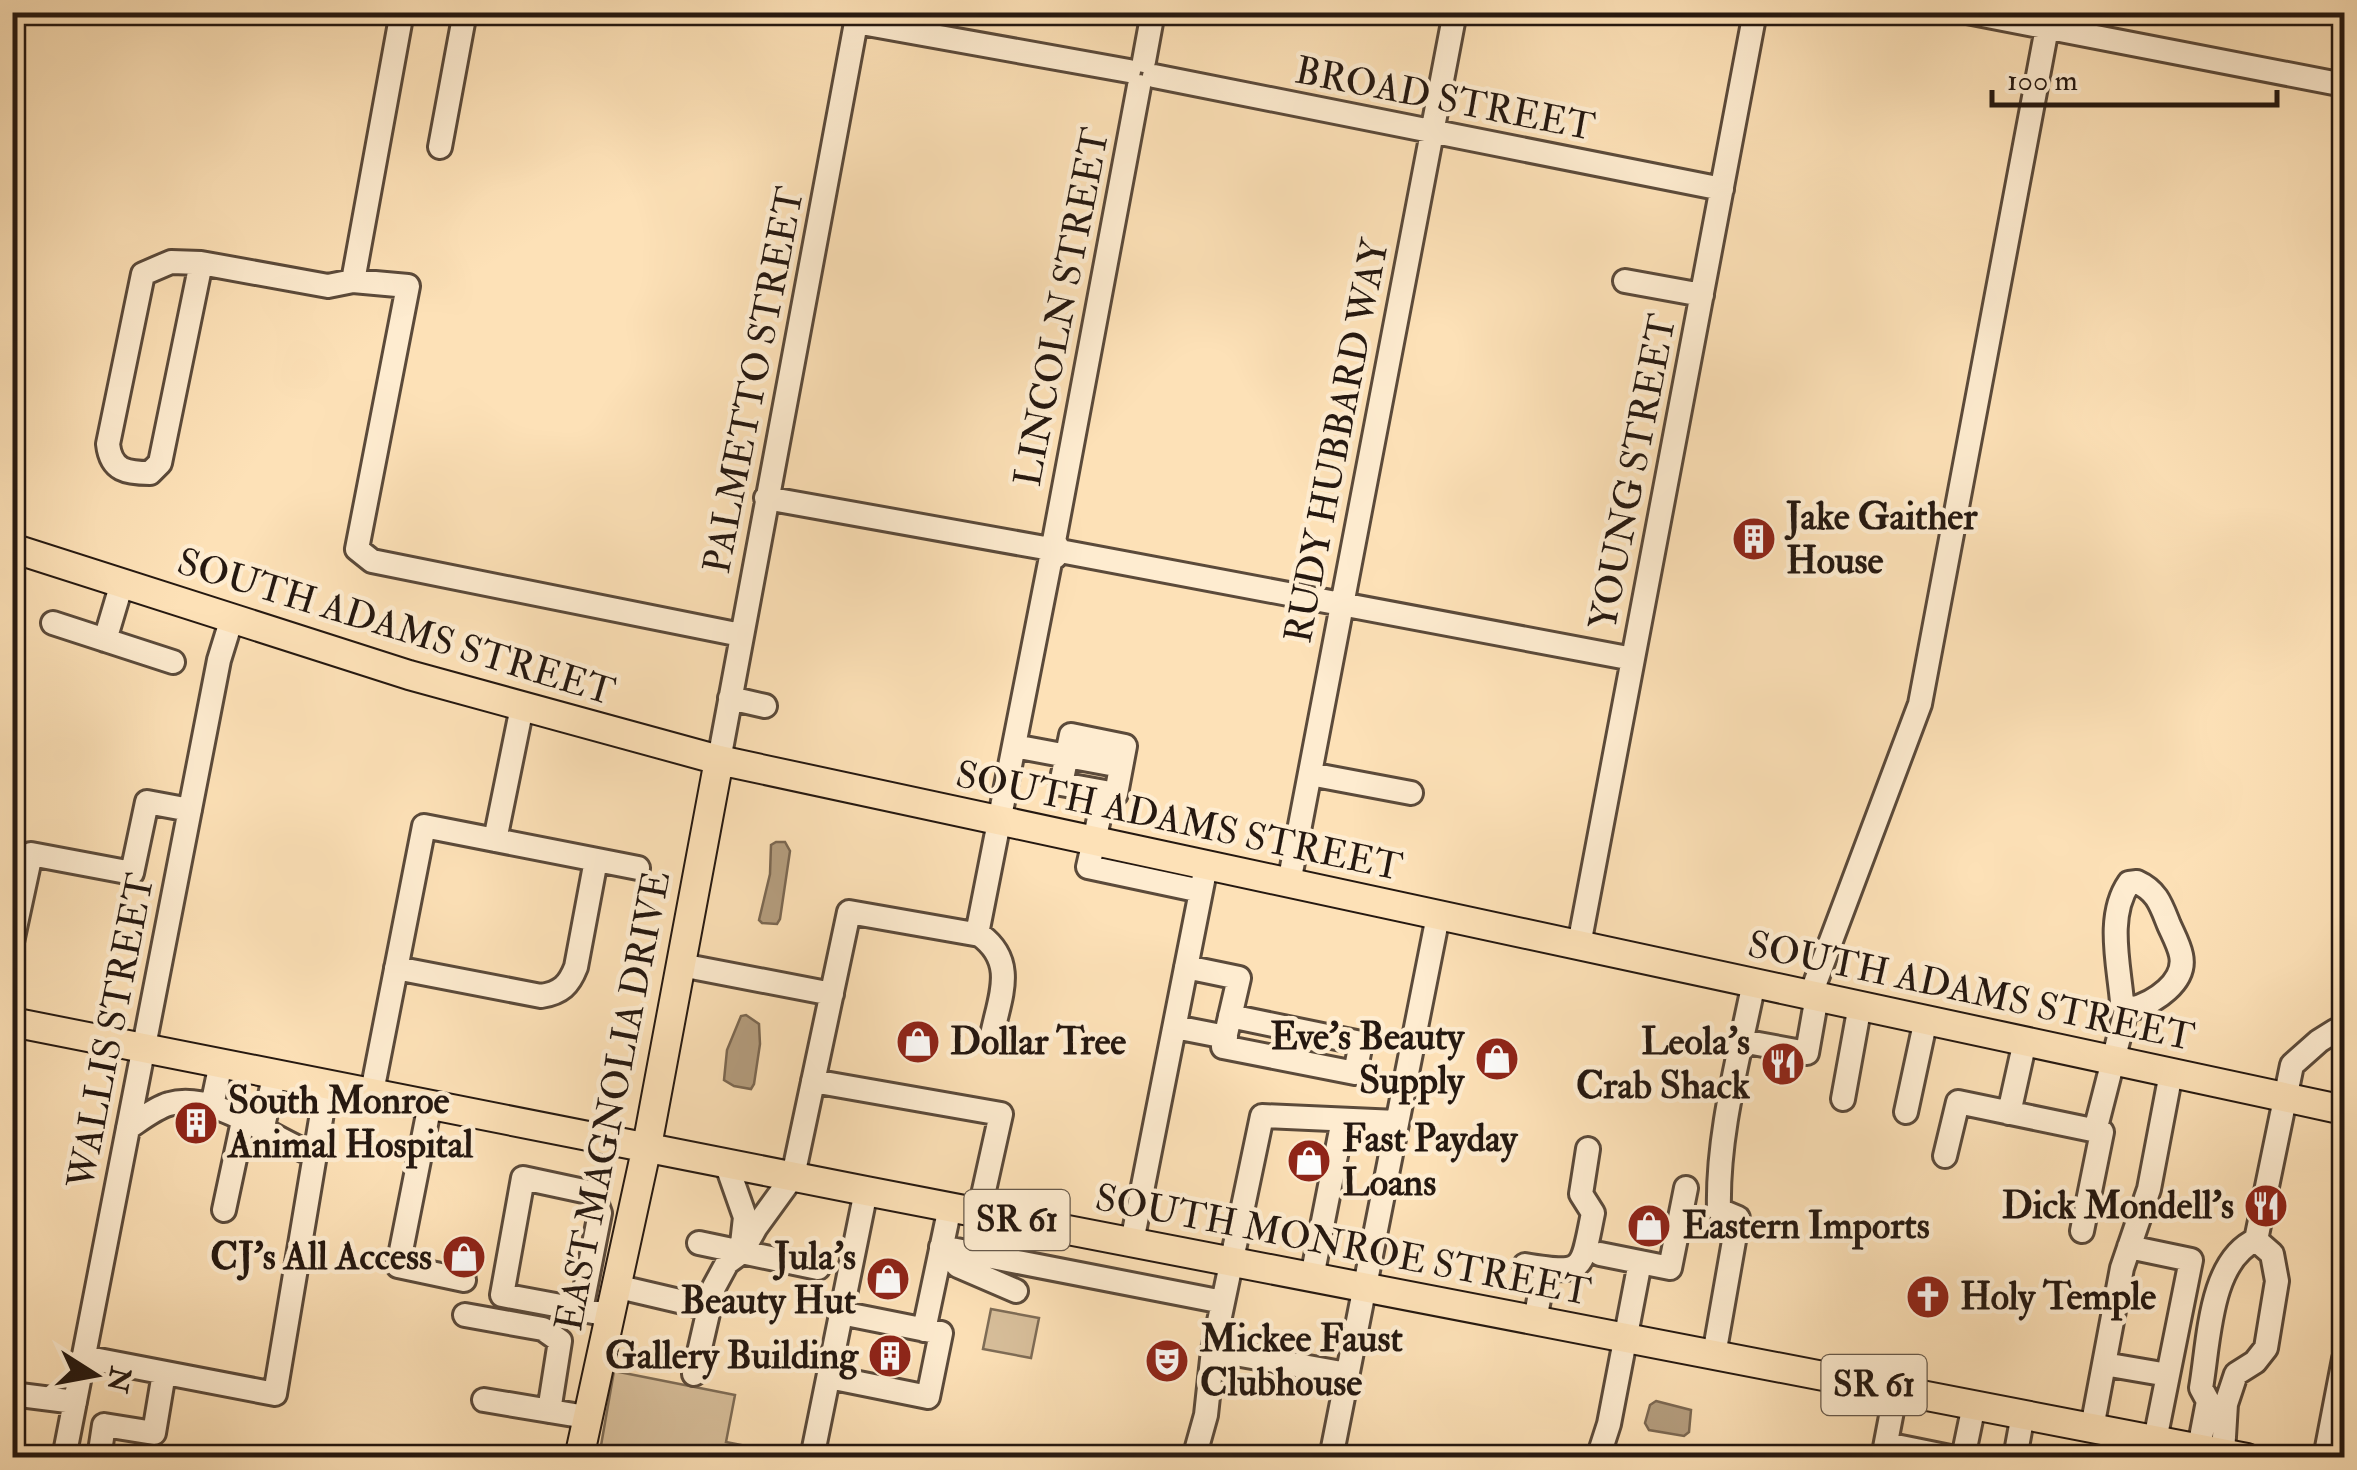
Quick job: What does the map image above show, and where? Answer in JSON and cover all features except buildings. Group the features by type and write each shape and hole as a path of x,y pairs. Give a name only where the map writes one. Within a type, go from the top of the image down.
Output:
{"main road":[{"name":"SOUTH ADAMS STREET","path":"13,551 522,707 718,760 1094,841 1121,860 1192,876 1289,883 2344,1110"},
{"name":"EAST MAGNOLIA DRIVE","path":"578,1458 586,1417 595,1312 615,1286 647,1146 718,760"},
{"name":"SOUTH MONROE STREET","path":"12,1022 2023,1414 2092,1428 2135,1444 2223,1453"}],"street":[{"path":"353,282 402,12"},
{"path":"440,147 465,12"},
{"name":"LINCOLN STREET","path":"977,934 1153,12"},
{"name":"RUDY HUBBARD WAY","path":"1289,883 1454,12"},
{"name":"YOUNG STREET","path":"1579,946 1755,12"},
{"path":"1967,12 2344,85"},
{"name":"BROAD STREET","path":"857,17 1722,189"},
{"name":"PALMETTO STREET","path":"718,760 857,17"},
{"path":"1742,1041 1808,1053 1814,995 1920,704 2047,28"},
{"path":"202,262 160,463 150,473 126,473 115,465 108,444 143,274 171,262 202,262 328,286 353,282 408,286 357,550 372,560 742,635"},
{"path":"1625,281 1702,296"},
{"path":"766,498 1633,659"},
{"path":"105,640 122,583"},
{"name":"WALLIS STREET","path":"64,1458 220,660 232,618"},
{"path":"53,623 173,662"},
{"path":"730,698 764,706"},
{"path":"496,840 522,707"},
{"path":"1014,746 1121,766 1116,794 1061,784 1067,756"},
{"path":"1310,774 1411,793"},
{"path":"1094,841 1104,792"},
{"path":"12,942 31,854 132,874 147,802 190,810"},
{"path":"372,1092 424,826 638,868"},
{"path":"396,968 541,996 554,994 571,980 576,967 596,860"},
{"path":"1132,1242 1186,966 1192,876"},
{"path":"2137,882 2157,896 2181,954 2181,965 2179,976 2146,1005 2131,1009 2128,1006 2122,1002 2116,925 2122,892 2137,882"},
{"path":"694,1374 714,1287 727,1263 742,1252 793,1176 849,912 977,934 994,945 1002,959 1002,988 992,1035"},
{"path":"1331,1458 1438,916"},
{"path":"681,965 832,994"},
{"path":"1174,1027 1228,1026 1361,1043 1355,1073 1224,1047 1228,1026 1239,978 1186,966"},
{"path":"1714,1355 1738,1218 1719,1210 1719,1179 1754,982"},
{"path":"1844,1099 1860,1005"},
{"path":"2096,1131 2128,1006"},
{"path":"1906,1112 1926,1019"},
{"path":"2256,1240 2292,1065 2335,1030 2344,1030"},
{"path":"2009,1112 2025,1041"},
{"path":"212,1106 221,1062"},
{"path":"2092,1428 2122,1268 2149,1189 2171,1072"},
{"path":"224,1210 275,1073"},
{"path":"814,1081 1000,1114 980,1213"},
{"path":"83,1357 275,1394 327,1083"},
{"path":"1945,1156 1958,1102 2102,1132 2082,1230"},
{"path":"128,1128 170,1103 226,1108 253,1126 315,1155"},
{"path":"430,1104 398,1266 464,1280"},
{"path":"1194,1458 1206,1416 1213,1350 1262,1116 1397,1122"},
{"path":"1312,1277 1343,1120"},
{"path":"1536,1320 1535,1266 1564,1272 1574,1269 1584,1258 1593,1213 1581,1194 1588,1148"},
{"path":"726,1162 745,1216 742,1252"},
{"path":"524,1178 593,1194 600,1213 595,1312 502,1294 524,1178"},
{"path":"1600,1254 1670,1268 1686,1188"},
{"path":"812,1458 866,1191"},
{"path":"924,1330 950,1207"},
{"path":"1080,1274 1088,1234"},
{"path":"2217,1403 2236,1374 2262,1356 2266,1348 2277,1281 2272,1254 2256,1240"},
{"path":"2223,1453 2217,1403 2201,1388 2220,1278 2243,1246 2256,1240"},
{"path":"699,1244 818,1268"},
{"path":"941,1247 1222,1302"},
{"path":"941,1247 958,1266 1016,1291"},
{"path":"2130,1247 2191,1260 2168,1375 2135,1444"},
{"path":"1598,1458 1609,1424 1640,1262"},
{"path":"615,1286 709,1308"},
{"path":"829,1376 928,1397 940,1333 842,1313"},
{"path":"465,1315 543,1330 560,1341 549,1411"},
{"path":"1213,1350 1347,1374"},
{"path":"2325,1458 2344,1359"},
{"path":"2104,1364 2168,1375"},
{"path":"99,1458 104,1425 154,1432 164,1373"},
{"path":"1896,1390 1884,1451 1956,1458"},
{"path":"12,1394 74,1402"},
{"path":"484,1400 586,1417"},
{"path":"1963,1458 1974,1405"},
{"path":"2014,1458 2023,1414"}],"shaded area":[{"path":"785,842 790,851 780,919 777,924 762,923 759,920 770,874 771,845"},
{"path":"741,1016 759,1024 760,1044 751,1089 724,1080 727,1050"},
{"path":"991,1309 1039,1318 1031,1358 983,1349"},
{"path":"614,1371 735,1395 726,1442 788,1457 599,1457"},
{"path":"1656,1401 1691,1410 1689,1432 1684,1436 1649,1430 1645,1423 1650,1405"}],"place":[{"name":"Jake Gaither House","path":"1754,539"},
{"name":"Dollar Tree","path":"918,1042"},
{"name":"Eve's Beauty Supply","path":"1497,1059"},
{"name":"Leola's Crab Shack","path":"1783,1064"},
{"name":"South Monroe Animal Hospital","path":"196,1123"},
{"name":"Fast Payday Loans","path":"1309,1161"},
{"name":"Dick Mondell's","path":"2266,1206"},
{"name":"Eastern Imports","path":"1649,1226"},
{"name":"CJ's All Access","path":"464,1257"},
{"name":"Jula's Beauty Hut","path":"888,1279"},
{"name":"Holy Temple","path":"1928,1297"},
{"name":"Gallery Building","path":"890,1356"},
{"name":"Mickee Faust Clubhouse","path":"1167,1361"}]}
